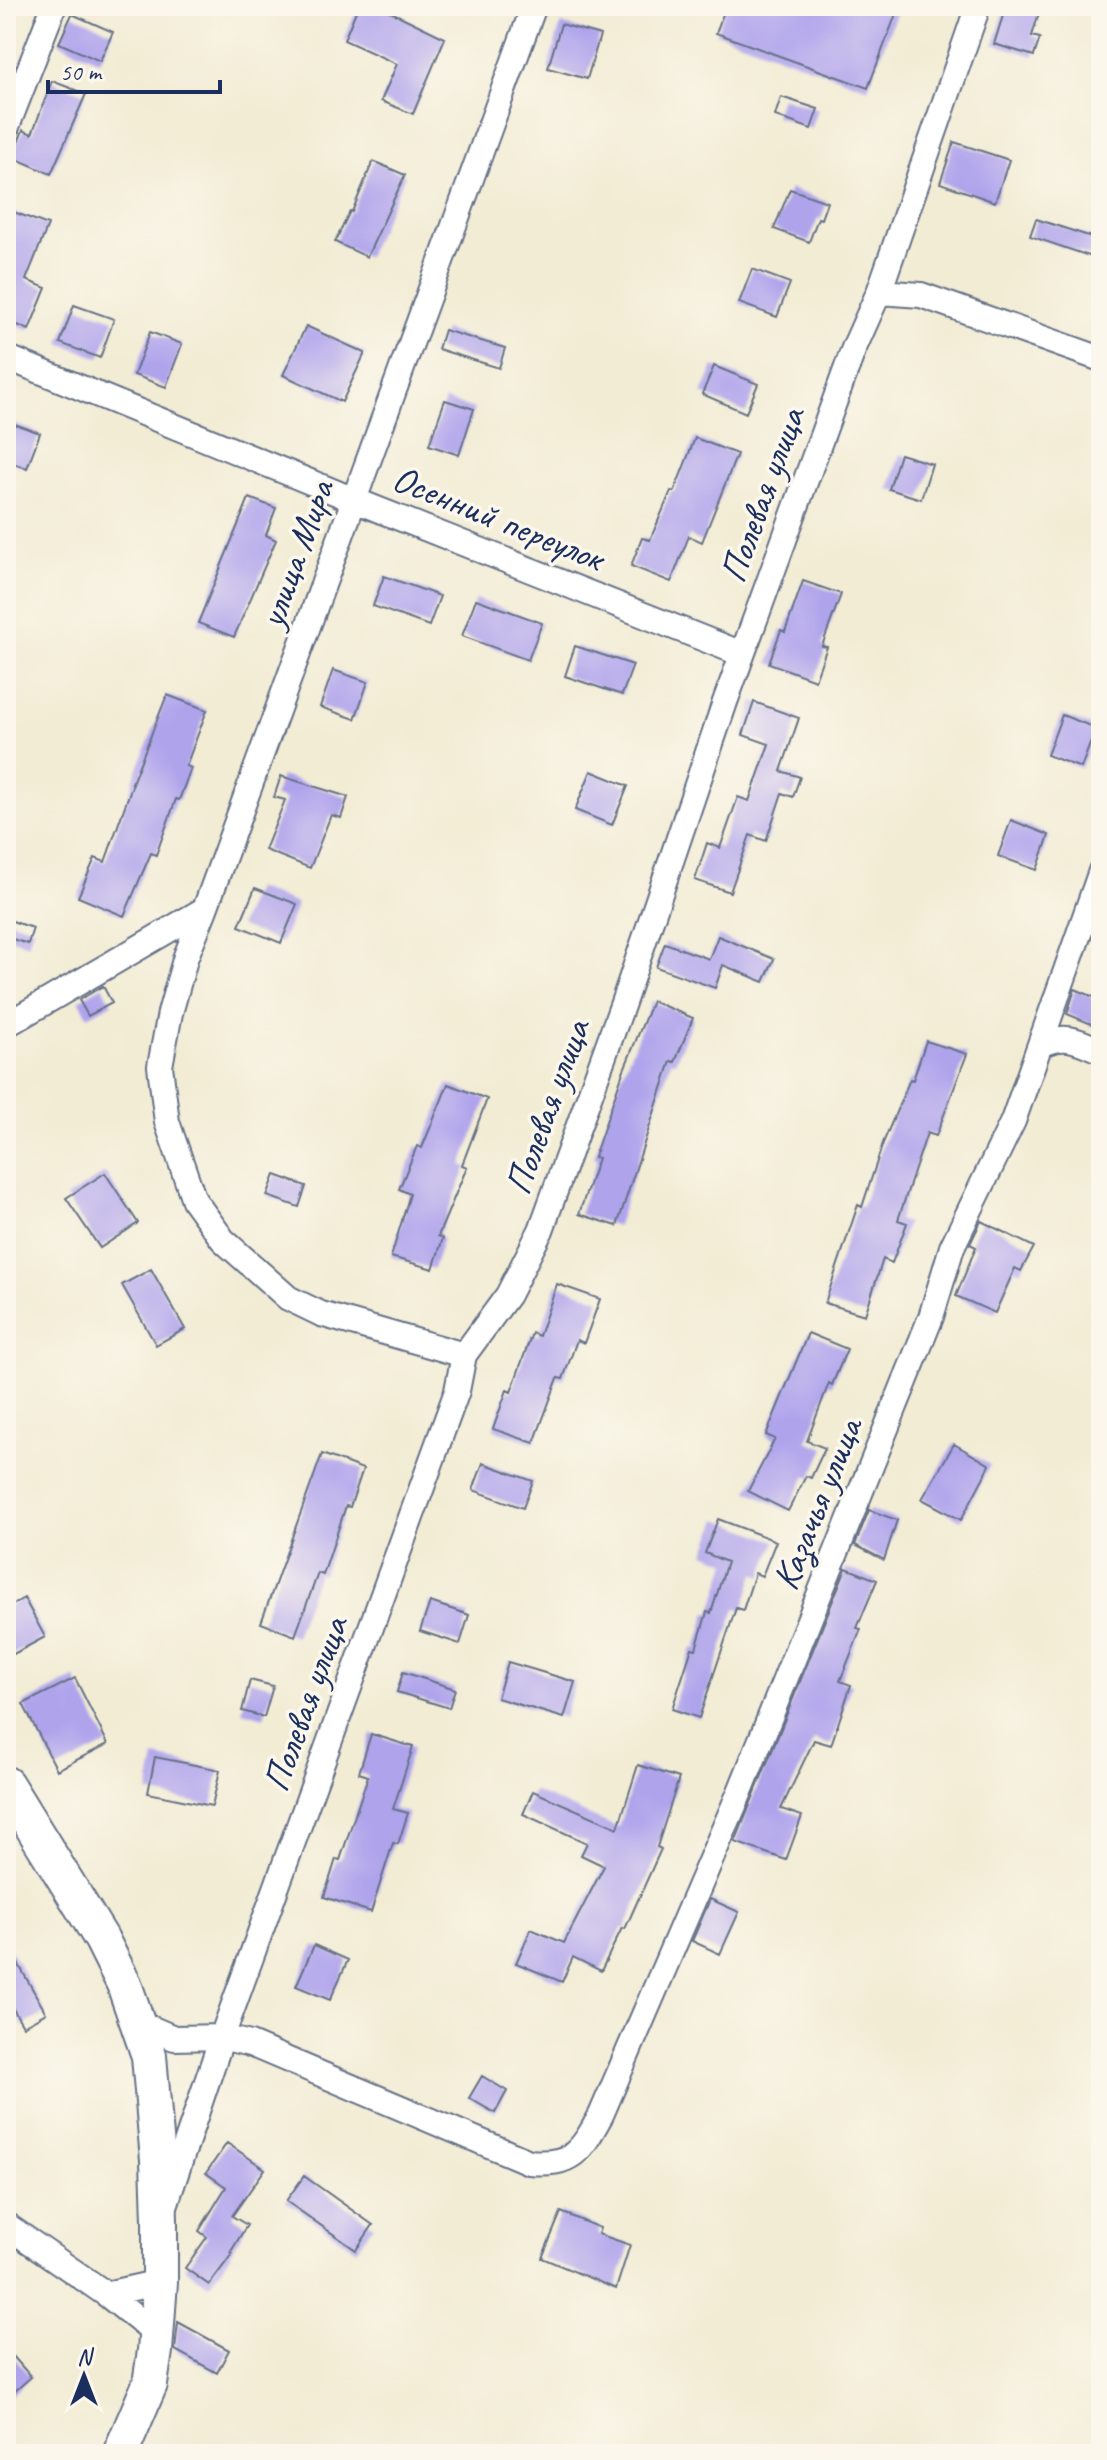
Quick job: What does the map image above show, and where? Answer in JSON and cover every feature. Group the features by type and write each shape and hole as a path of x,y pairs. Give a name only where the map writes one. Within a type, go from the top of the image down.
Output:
{"street":[{"path":"6,129 54,6"},
{"name":"улица Мира","path":"464,1355 321,1314 288,1298 223,1240 194,1200 167,1122 160,1066 182,970 534,6"},
{"name":"Полевая улица","path":"160,2220 222,2037 457,1391 464,1355 508,1295 541,1230 618,1018 742,654 854,348 879,292 978,6"},
{"path":"879,292 921,295 1101,359"},
{"name":"Осенний переулок","path":"6,357 742,654"},
{"name":"Казачья улица","path":"222,2037 250,2044 529,2162 552,2164 576,2154 601,2115 739,1794 931,1317 952,1247 1013,1121 1101,871"},
{"path":"6,1025 205,909"},
{"path":"1040,1045 1054,1038 1071,1038 1101,1051"},
{"path":"6,1784 101,1938 124,1984 149,2056 154,2093 160,2220 156,2343 150,2384 120,2454"},
{"path":"139,2023 174,2038 222,2037"},
{"path":"6,2225 106,2294 156,2343"},
{"path":"106,2294 160,2282"}],"building":[{"path":"358,6 379,6 445,38 413,114 381,101 397,64 344,40"},
{"path":"726,6 899,6 868,88 716,33"},
{"path":"1006,6 1041,6 1032,36 1040,38 1034,56 994,44"},
{"path":"72,14 113,32 100,61 59,43"},
{"path":"561,24 600,35 587,79 548,68"},
{"path":"52,81 86,94 51,174 12,157 23,130 32,134"},
{"path":"781,97 818,109 811,129 775,116"},
{"path":"954,142 1009,160 995,202 940,183"},
{"path":"373,161 405,175 367,257 335,242 352,212"},
{"path":"790,189 827,202 809,242 774,229"},
{"path":"6,209 48,225 26,280 46,288 29,330 6,320"},
{"path":"1036,219 1101,240 1095,258 1030,236"},
{"path":"752,269 790,283 777,317 739,303"},
{"path":"74,305 114,319 100,358 60,343"},
{"path":"306,326 365,353 342,402 283,375"},
{"path":"444,330 505,348 499,368 438,349"},
{"path":"150,332 182,344 166,387 134,375"},
{"path":"714,366 758,384 746,413 702,394"},
{"path":"445,400 474,409 459,455 429,445"},
{"path":"6,421 40,433 27,468 6,461"},
{"path":"695,438 737,454 702,542 689,536 671,582 631,566 642,538 650,540 671,491 674,492"},
{"path":"900,454 932,464 921,499 889,489"},
{"path":"249,498 276,508 266,535 276,540 234,637 198,623"},
{"path":"384,576 440,596 429,626 373,606"},
{"path":"803,581 841,594 822,646 827,647 815,680 769,663 781,630 785,632"},
{"path":"476,599 542,623 528,660 462,636"},
{"path":"575,646 633,665 622,695 565,676"},
{"path":"333,670 368,682 355,719 320,707"},
{"path":"167,695 207,710 186,766 191,768 179,800 176,799 156,855 151,853 124,916 78,897 95,858 105,862"},
{"path":"754,702 799,718 781,771 800,777 793,797 782,793 766,841 750,835 730,892 695,880 707,843 720,848 738,797 749,801 769,744 743,735"},
{"path":"1062,715 1096,728 1081,768 1047,755"},
{"path":"591,771 628,786 612,825 575,810"},
{"path":"281,776 348,797 341,818 331,815 310,868 265,850 285,800 274,797"},
{"path":"1011,820 1049,835 1037,870 998,856"},
{"path":"255,888 297,904 281,943 239,926"},
{"path":"6,919 33,928 28,944 6,937"},
{"path":"718,936 774,959 764,982 723,965 715,988 656,967 665,943 709,959"},
{"path":"103,986 112,1003 88,1016 79,1000"},
{"path":"1075,989 1101,1000 1101,1028 1067,1014"},
{"path":"652,1001 693,1018 675,1062 671,1061 617,1226 579,1214 598,1158 594,1157 623,1072"},
{"path":"926,1041 967,1054 936,1136 927,1133 898,1220 907,1223 892,1263 883,1259 865,1315 825,1303 858,1205 862,1207 883,1143 910,1079 913,1080"},
{"path":"448,1084 487,1099 462,1165 467,1167 438,1236 443,1238 433,1269 391,1257 410,1194 399,1189 417,1146 422,1148"},
{"path":"105,1173 138,1223 100,1248 66,1198"},
{"path":"275,1175 306,1186 299,1207 267,1196"},
{"path":"981,1221 1034,1247 1021,1271 1015,1268 995,1313 956,1296 976,1247 970,1244"},
{"path":"151,1269 185,1329 156,1345 122,1285"},
{"path":"557,1284 600,1299 584,1343 577,1340 563,1379 558,1378 534,1443 493,1429 507,1390 511,1392 532,1333 539,1336"},
{"path":"808,1333 847,1349 832,1385 829,1383 807,1441 825,1448 811,1478 806,1476 788,1511 748,1491 775,1439 766,1435"},
{"path":"954,1444 990,1465 961,1520 922,1499"},
{"path":"322,1454 363,1469 350,1507 346,1506 323,1575 318,1573 295,1636 261,1623"},
{"path":"483,1463 533,1481 523,1508 473,1490"},
{"path":"869,1510 897,1520 884,1560 855,1545"},
{"path":"718,1519 776,1541 762,1576 755,1573 743,1610 736,1608 699,1718 672,1709 692,1648 696,1649 707,1612 711,1613 727,1562 705,1553"},
{"path":"846,1568 877,1580 840,1681 851,1685 831,1745 814,1740 781,1809 802,1816 786,1860 735,1842"},
{"path":"24,1598 45,1637 6,1658 6,1608"},
{"path":"430,1602 469,1615 460,1644 420,1631"},
{"path":"508,1662 575,1682 564,1718 497,1698"},
{"path":"403,1672 455,1689 449,1708 397,1692"},
{"path":"75,1678 108,1744 57,1770 23,1704"},
{"path":"250,1680 273,1686 264,1717 242,1711"},
{"path":"371,1734 413,1747 393,1809 408,1813 398,1844 393,1843 371,1912 324,1897 368,1776 359,1773"},
{"path":"155,1757 220,1770 212,1806 148,1793"},
{"path":"638,1765 679,1778 657,1847 661,1849 625,1929 622,1928 601,1971 573,1957 562,1982 516,1963 531,1929 564,1943 604,1866 581,1855 587,1843 523,1814 533,1791 618,1828"},
{"path":"710,1899 739,1912 720,1954 692,1941"},
{"path":"6,1942 46,2013 23,2026 6,1997"},
{"path":"314,1945 348,1960 330,2000 296,1986"},
{"path":"482,2076 507,2091 495,2113 469,2098"},
{"path":"227,2143 265,2169 232,2216 247,2225 232,2254 209,2285 185,2268 207,2237 199,2231 226,2187 206,2173"},
{"path":"304,2176 373,2225 356,2250 286,2201"},
{"path":"561,2212 600,2228 598,2234 630,2245 616,2289 542,2258"},
{"path":"178,2322 229,2350 217,2373 175,2350"},
{"path":"6,2348 31,2377 6,2399"}]}
